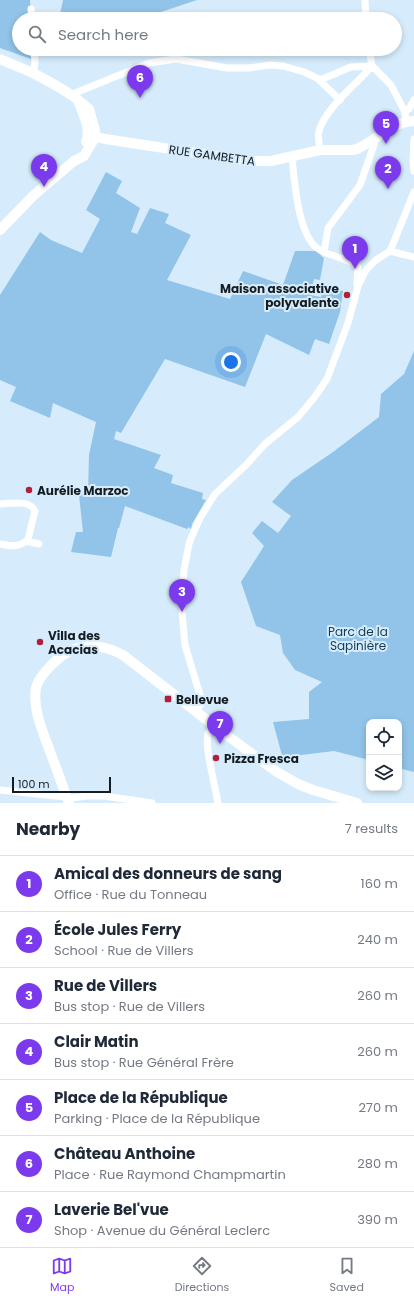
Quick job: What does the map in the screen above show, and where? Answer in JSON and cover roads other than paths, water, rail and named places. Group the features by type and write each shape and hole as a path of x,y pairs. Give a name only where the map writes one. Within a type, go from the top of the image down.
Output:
{"street":[{"path":"365,0 366,12"},
{"path":"33,73 34,56"},
{"path":"370,56 372,66 391,86 408,118"},
{"path":"0,59 33,73 75,98"},
{"path":"0,230 34,195 74,161 84,156 90,147 92,136 75,98 75,93 149,63 176,59 227,68 249,68 270,65 281,66 304,72 320,80 340,100"},
{"path":"320,80 351,67 372,66"},
{"path":"320,150 319,131 327,115 372,66"},
{"path":"408,118 409,108 414,100"},
{"path":"324,252 329,226 362,182 374,144 371,141 408,118"},
{"name":"RUE GAMBETTA","path":"92,136 249,161 271,161 320,150 352,150 362,147 371,141"},
{"path":"414,139 414,172"},
{"path":"292,157 297,201 304,226 313,244 318,249 346,260 358,268 358,286"},
{"path":"196,712 202,702 185,645 182,599 184,570 190,540 200,518 215,494 246,465 265,444 301,413 319,391 327,378 340,346 358,286 368,268 376,260 390,251 395,243 414,192"},
{"path":"390,251 414,257"},
{"path":"0,504 25,504 34,509 28,539 22,544 14,546 0,544"},
{"path":"26,541 39,544"},
{"path":"71,800 44,711 42,699 45,673 52,664 63,655 76,649 89,646 107,648 123,655 213,726 286,778 313,790 357,803"},
{"path":"213,726 208,734 207,740 211,771 218,803"},
{"path":"0,790 71,800 86,796 104,796 152,803"}],"place":[{"name":"Château Anthoine","path":"140,98"},
{"name":"Place de la République","path":"386,144"},
{"name":"Clair Matin","path":"44,187"},
{"name":"École Jules Ferry","path":"388,189"},
{"name":"Amical des donneurs de sang","path":"355,269"},
{"name":"Maison associative polyvalente","path":"347,295"},
{"name":"Aurélie Marzoc","path":"29,490"},
{"name":"Rue de Villers","path":"182,612"},
{"name":"Villa des Acacias","path":"40,642"},
{"name":"Bellevue","path":"168,699"},
{"name":"Laverie Bel'vue","path":"220,744"},
{"name":"Pizza Fresca","path":"216,758"}],"park label":[{"name":"Parc de la Sapinière","path":"358,638"}]}
